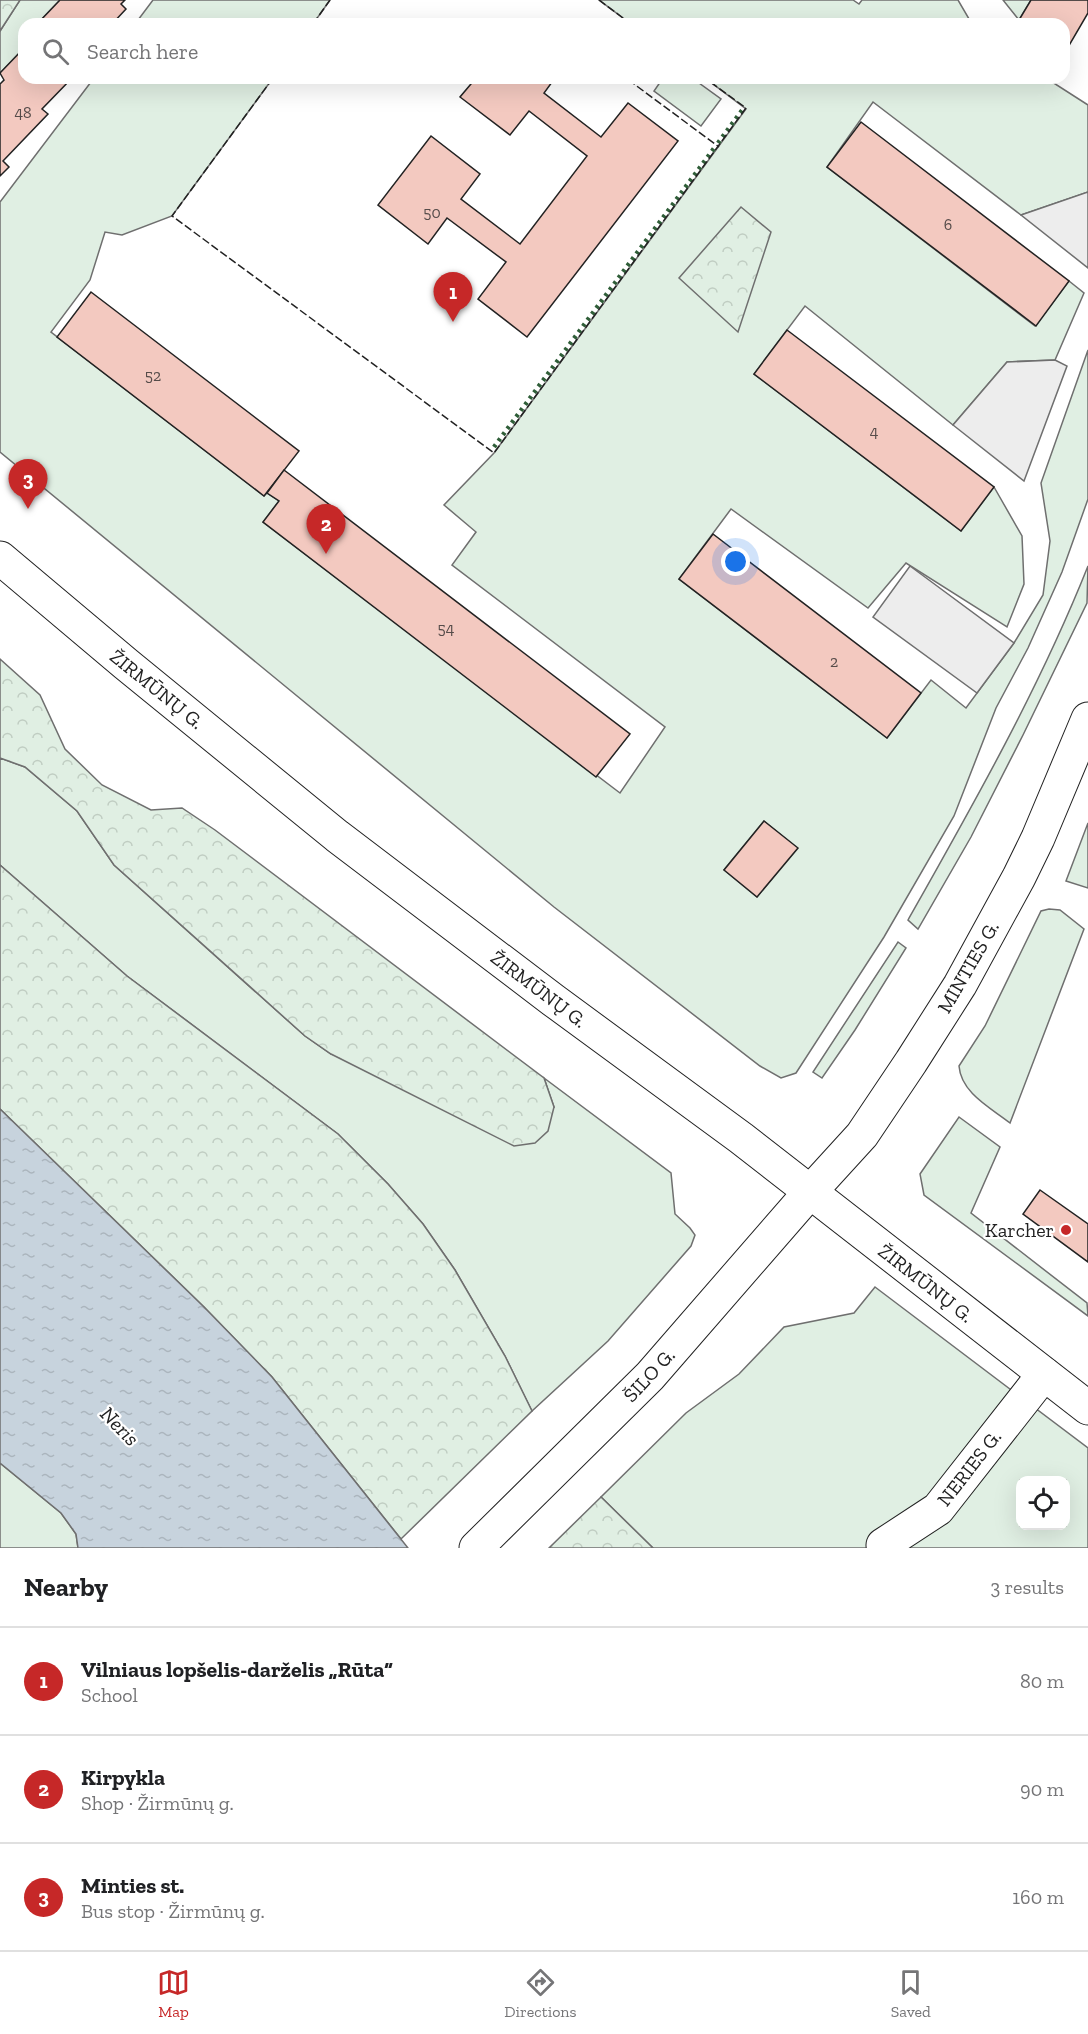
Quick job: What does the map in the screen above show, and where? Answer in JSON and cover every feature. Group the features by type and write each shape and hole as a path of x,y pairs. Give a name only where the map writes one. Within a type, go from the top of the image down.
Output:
{"main road":[{"name":"ŽIRMŪNŲ G.","path":"0,558 337,836 810,1192 1088,1408"},
{"name":"MINTIES G.","path":"810,1192 862,1135 960,985 1038,838 1088,719"},
{"name":"ŠILO G.","path":"476,1548 650,1376 810,1192"},
{"name":"NERIES G.","path":"884,1548 883,1545 938,1509 1044,1374"}],"green space":[{"path":"0,0 20,0 0,31"},
{"path":"20,0 60,0 43,18 18,18 18,54 0,73 0,31"},
{"path":"153,0 330,0 317,18 140,18"},
{"path":"599,0 853,0 859,4 862,0 958,0 968,18 623,18"},
{"path":"1003,0 1031,0 1020,18 1017,18"},
{"path":"89,84 269,84 172,216 122,235 105,232 90,280 51,332 264,496 267,493 279,501 263,522 620,793 665,727 452,565 476,532 444,505 494,453 746,109 713,84 1055,84 1088,105 1088,192 1021,215 873,102 827,167 1035,326 1069,281 1084,293 1055,360 1007,362 953,425 805,306 754,374 961,531 994,487 1022,536 1024,584 1007,627 906,563 868,608 731,509 679,579 887,738 931,680 966,708 1014,643 1043,595 1050,541 1041,483 1088,350 1088,499 1062,572 1028,648 996,708 954,816 884,937 796,1073 781,1078 760,1066 554,907 0,452 0,202","holes":["764,821 797,848 757,897 724,870"]},
{"path":"659,84 700,84 721,99 701,126 654,91"},
{"path":"741,207 771,232 738,332 679,278"},
{"path":"1088,566 1087,603 971,837 918,929 908,920 1027,702"},
{"path":"0,659 40,695 65,749 102,785 151,810 182,808 215,830 544,1078 554,1107 548,1131 535,1143 514,1146 331,1054 305,1036 114,865 77,811 25,767 0,758"},
{"path":"0,758 25,767 77,811 114,865 305,1036 331,1054 554,1107 544,1078 671,1173 675,1214 695,1235 691,1246 608,1341 532,1411 505,1356 455,1270 423,1224 388,1184 338,1134 127,976 0,865"},
{"path":"1088,823 1088,888 1066,881"},
{"path":"0,865 127,976 338,1134 388,1184 423,1224 455,1270 505,1356 532,1411 401,1539 272,1377 204,1307 0,1109"},
{"path":"1060,910 1084,929 1010,1123 971,1092 961,1076 959,1066 985,1026 1041,911"},
{"path":"898,942 906,948 822,1078 813,1072"},
{"path":"959,1117 1000,1147 971,1213 1087,1303 1088,1316 924,1195 920,1174"},
{"path":"875,1287 1088,1448 1088,1548 653,1548 601,1497 686,1413 739,1374 784,1327 854,1313"},
{"path":"0,1463 61,1513 76,1534 78,1548 0,1548"},
{"path":"601,1497 653,1548 549,1548"}],"shaded area":[{"path":"1088,192 1088,268 1021,215"},
{"path":"1055,360 1067,366 1024,481 953,425 1007,362"},
{"path":"910,566 1014,643 977,693 873,617"}],"water":[{"name":"Neris","path":"0,1109 204,1307 272,1377 408,1548 78,1548 76,1534 61,1513 0,1463"}],"building":[{"path":"60,0 125,0 121,4 126,9 118,18 43,18"},
{"path":"1031,0 1088,0 1088,13 1070,44 1070,18 1020,18"},
{"path":"18,54 18,84 66,84 42,109 48,114 3,161 9,167 0,176 0,84 4,80 0,73"},
{"path":"471,84 551,84 544,93 601,137 628,103 678,141 527,337 478,299 506,262 447,218 428,244 378,205 431,136 480,174 461,199 520,244 587,156 529,111 510,135 460,97"},
{"path":"861,122 1069,281 1036,326 827,167"},
{"path":"91,292 299,451 264,496 57,337"},
{"path":"787,330 994,487 961,531 754,374"},
{"path":"284,470 630,734 596,777 263,522 279,501 267,493"},
{"path":"713,534 921,693 887,738 679,579"},
{"path":"764,821 798,848 757,897 724,870"},
{"name":"Karcher","path":"1040,1190 1088,1224 1088,1262 1023,1214"}],"hedge":[{"path":"718,143 743,109"},
{"path":"494,447 715,147"}],"fence":[{"path":"317,18 330,0"},
{"path":"599,0 623,18"},
{"path":"269,84 172,216 494,453 746,108 713,84"},
{"path":"634,84 719,147"}],"place":[{"name":"Vilniaus lopšelis-darželis „Rūta“","path":"453,322"},
{"name":"Minties st.","path":"28,509"},
{"name":"Kirpykla","path":"326,554"},
{"name":"Karcher","path":"1066,1230"}]}
